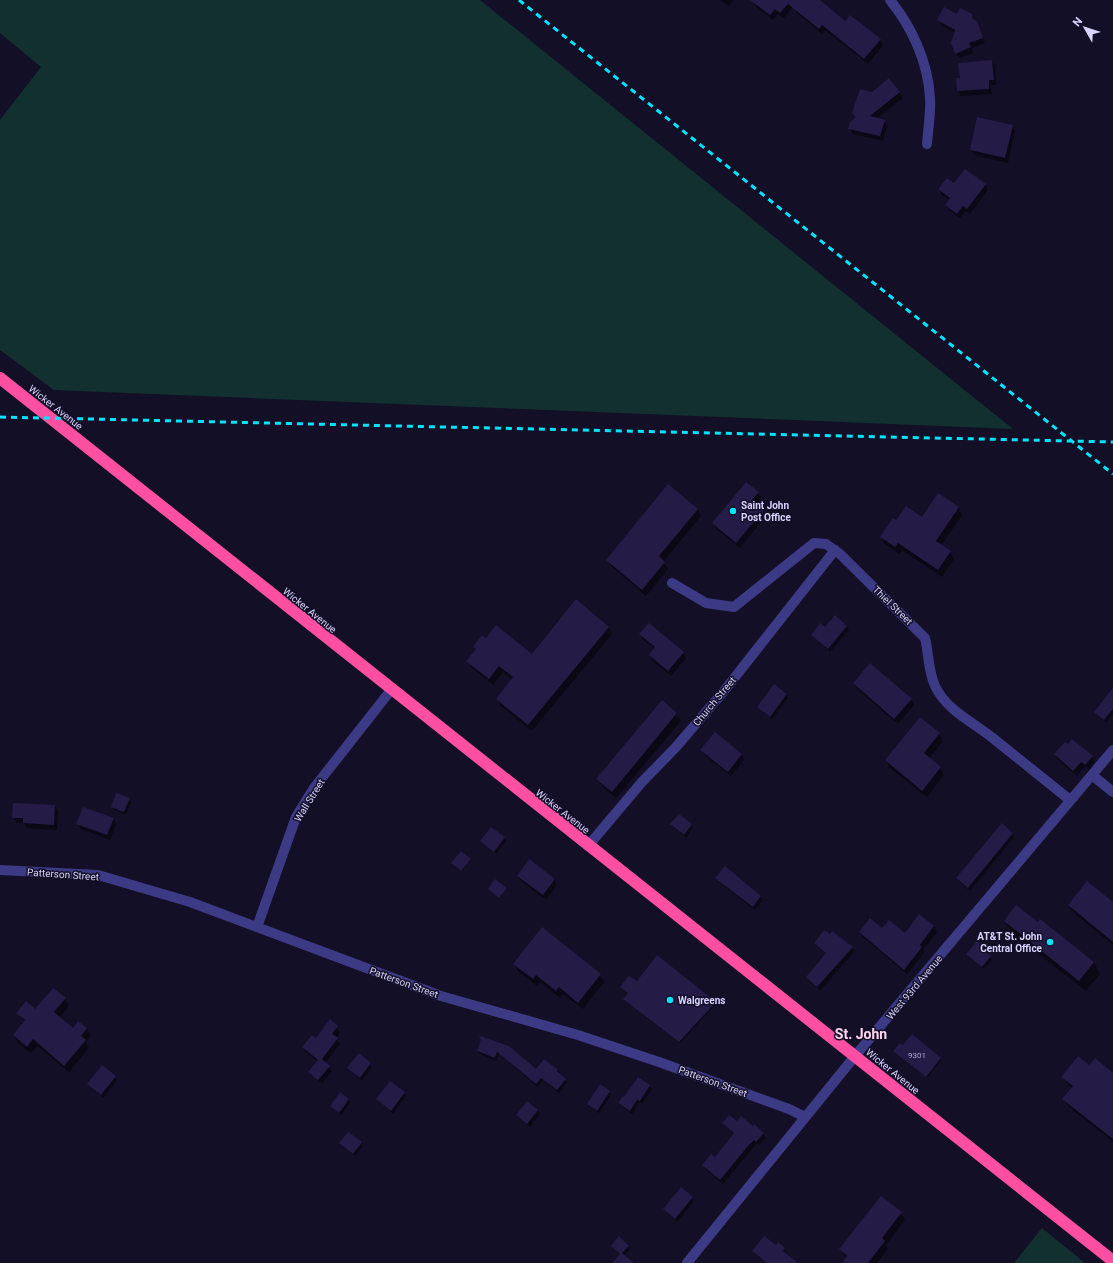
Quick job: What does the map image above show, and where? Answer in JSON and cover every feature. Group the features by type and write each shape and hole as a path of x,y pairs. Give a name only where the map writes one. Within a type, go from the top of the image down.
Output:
{"highway":[{"name":"Wicker Avenue","path":"0,378 391,690 1113,1261"}],"street":[{"path":"890,0 900,12 916,40 926,70 930,98 927,144"},
{"name":"Thiel Street","path":"672,583 706,602 734,607 814,543 826,544 835,550 925,638 930,669 935,685 951,708 992,737 1070,800"},
{"name":"Church Street","path":"588,846 642,782 676,747 724,690 835,550"},
{"name":"Wall Street","path":"257,927 296,817 314,788 391,690"},
{"name":"West 93rd Avenue","path":"687,1263 855,1056 1113,750"},
{"path":"1092,775 1113,792"},
{"name":"Patterson Street","path":"0,870 98,875 190,902 441,996 578,1035 659,1062 789,1109 805,1117"}],"green space":[{"path":"0,0 480,0 1013,429 54,390 0,350 0,120 41,67 0,33"},
{"path":"1042,1228 1085,1263 1014,1263"}],"building":[{"path":"750,0 820,0 845,21 850,15 881,39 864,59 822,25 819,29 788,4 780,13 775,9 770,15"},
{"path":"944,7 957,14 960,8 972,14 973,19 977,21 983,38 969,43 971,47 955,54 951,43 955,30 937,20"},
{"path":"992,60 994,80 989,80 989,89 957,91 956,78 960,78 958,63"},
{"path":"889,78 900,92 870,116 885,120 880,136 848,129 850,122 856,117 852,113 860,89 872,92"},
{"path":"977,117 1013,125 1005,158 970,150"},
{"path":"965,169 986,184 967,209 963,206 957,214 945,205 950,198 938,189 947,178 954,183"},
{"path":"746,482 759,492 751,501 763,511 736,543 712,523"},
{"path":"668,484 698,509 659,556 665,562 642,590 606,560"},
{"path":"938,493 959,507 936,541 951,551 938,570 898,543 895,547 880,537 893,518 896,520 906,506 922,517"},
{"path":"576,599 609,627 528,725 496,699 513,677 499,666 489,679 466,661 476,649 473,647 482,635 486,638 496,625 532,654"},
{"path":"835,615 847,626 828,649 811,635 820,623 825,627"},
{"path":"649,623 684,652 668,671 649,655 655,647 639,634"},
{"path":"870,663 912,699 894,719 853,683"},
{"path":"774,684 787,694 770,717 757,707"},
{"path":"1113,688 1113,709 1104,720 1094,712"},
{"path":"662,700 677,713 612,792 596,779"},
{"path":"920,717 940,733 924,753 941,767 922,791 885,760"},
{"path":"715,732 742,754 728,772 700,750"},
{"path":"1072,739 1093,756 1085,765 1081,762 1073,771 1054,754 1065,742 1068,744"},
{"path":"116,793 130,798 124,812 111,807"},
{"path":"13,803 55,805 54,825 23,823 23,818 12,818"},
{"path":"83,807 114,818 107,835 76,824"},
{"path":"679,814 692,824 684,835 670,824"},
{"path":"1002,823 1013,833 968,888 956,878"},
{"path":"491,827 505,837 494,852 480,841"},
{"path":"461,851 471,859 461,871 451,863"},
{"path":"529,859 555,879 543,895 517,876"},
{"path":"725,866 761,896 753,907 715,878"},
{"path":"495,879 507,888 499,898 488,889"},
{"path":"1087,881 1113,902 1113,942 1068,905"},
{"name":"AT&T St. John Central Office","path":"1016,905 1038,922 1040,919 1094,962 1079,981 1004,921"},
{"path":"919,914 934,926 920,945 922,947 904,970 859,932 870,918 882,928 889,920 905,933"},
{"path":"542,927 601,974 578,1003 559,987 556,991 536,975 533,979 513,964"},
{"path":"824,930 830,934 832,931 853,947 817,987 806,977 826,953 814,943"},
{"path":"977,941 987,949 985,952 991,956 982,967 966,954"},
{"name":"Walgreens","path":"657,955 716,1002 679,1042 623,999 628,993 620,987 629,976 637,981"},
{"path":"53,988 66,998 54,1012 73,1028 78,1021 87,1028 81,1036 86,1040 64,1066 33,1039 27,1047 13,1035 25,1020 16,1013 26,1001 35,1009"},
{"path":"330,1019 338,1026 332,1034 338,1038 322,1059 330,1066 318,1080 308,1072 318,1060 302,1047 312,1035 316,1038"},
{"path":"912,1034 941,1058 926,1077 893,1051 900,1043 903,1045"},
{"path":"480,1036 509,1046 536,1069 544,1059 558,1070 557,1071 566,1079 557,1090 541,1078 536,1084 497,1052 495,1058 477,1051 481,1039 479,1037"},
{"path":"359,1053 371,1063 360,1078 347,1068"},
{"path":"1078,1056 1089,1065 1095,1058 1113,1073 1113,1139 1062,1099 1073,1086 1061,1077"},
{"path":"102,1065 116,1076 101,1095 87,1084"},
{"path":"638,1077 650,1085 640,1101 637,1100 630,1111 618,1103"},
{"path":"390,1081 405,1092 391,1111 376,1099"},
{"path":"600,1084 610,1091 597,1111 587,1104"},
{"path":"340,1092 349,1099 339,1113 330,1106"},
{"path":"527,1101 538,1110 527,1124 516,1115"},
{"path":"729,1115 737,1121 741,1116 753,1126 754,1124 764,1133 756,1142 754,1140 748,1146 720,1180 702,1165 711,1154 715,1157 734,1133 722,1123"},
{"path":"348,1132 362,1142 353,1154 339,1143"},
{"path":"681,1187 693,1197 675,1219 663,1209"},
{"path":"881,1196 902,1212 882,1238 885,1241 868,1263 842,1263 847,1256 839,1249"},
{"path":"619,1236 629,1246 622,1253 634,1263 612,1263 620,1254 611,1246"},
{"path":"764,1236 776,1245 778,1242 785,1248 783,1251 798,1263 767,1263 752,1251"}],"railway":[{"path":"519,0 1113,474"},
{"path":"0,417 1113,442"}],"place":[{"name":"Saint John Post Office","path":"733,511"},
{"name":"AT&T St. John Central Office","path":"1050,942"},
{"name":"Walgreens","path":"670,1000"}],"district":[{"name":"St. John","path":"861,1034"}]}
